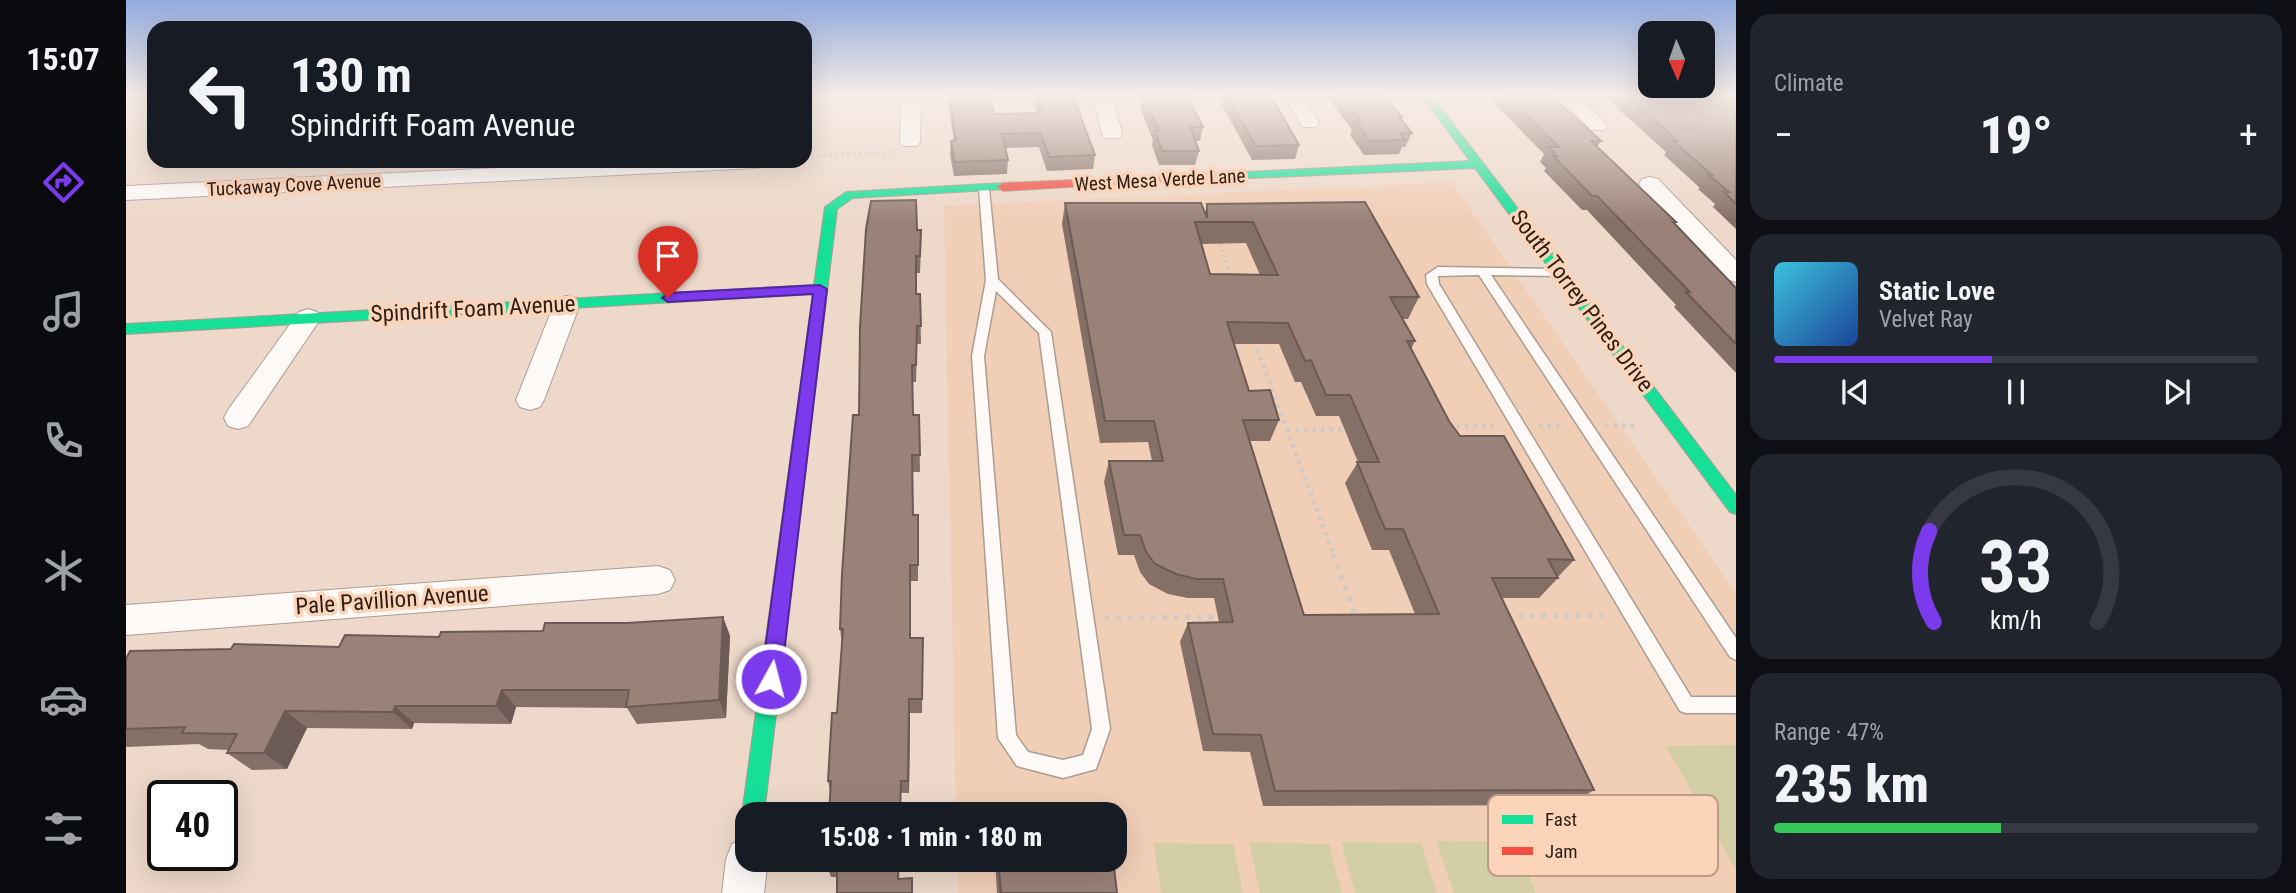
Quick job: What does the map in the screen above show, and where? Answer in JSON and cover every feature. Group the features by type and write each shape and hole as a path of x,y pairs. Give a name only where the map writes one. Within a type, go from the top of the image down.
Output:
{"street":[{"path":"910,138 910,142"},
{"name":"South Torrey Pines Drive","path":"1459,138 1736,508"},
{"name":"West Mesa Verde Lane","path":"820,289 831,207 850,195 1480,164"},
{"path":"399,179 407,168"},
{"name":"Tuckaway Cove Avenue","path":"126,193 629,168"},
{"path":"1650,184 1736,274"},
{"path":"755,802 820,289"},
{"name":"Spindrift Foam Avenue","path":"126,328 820,289"},
{"path":"530,400 567,304"},
{"path":"238,418 308,318"},
{"name":"Pale Pavillion Avenue","path":"126,620 658,580"},
{"path":"743,893 745,872"}],"lane":[{"path":"984,189 992,280 978,356 1007,738 1023,760 1063,769 1090,763 1101,729 1045,331 992,280"},
{"path":"1560,272 1438,271 1432,275 1433,284 1686,705 1736,705"},
{"path":"1482,271 1736,652"}],"path":[{"path":"812,156 910,151 910,142"},
{"path":"1214,226 1234,284"},
{"path":"1251,331 1356,617"},
{"path":"1437,427 1675,426"},
{"path":"1287,429 1355,429"},
{"path":"1494,616 1632,615"},
{"path":"1086,618 1235,617"},
{"path":"1343,617 1370,617"}],"shaded area":[{"path":"1451,182 1736,593 1736,893 958,893 957,872 1127,872 1127,802 956,802 944,206"},
{"path":"1736,745 1736,870 1718,838 1718,795 1694,795 1666,746"},
{"path":"1436,841 1488,842 1488,876 1529,876 1536,893 1454,893"},
{"path":"1249,842 1329,844 1342,893 1260,893"},
{"path":"1341,842 1421,843 1437,893 1355,893"},
{"path":"1154,843 1233,844 1243,893 1161,893"}],"building":[{"path":"956,138 1003,138 1008,160 954,162 951,141 956,140"},
{"path":"1043,138 1089,138 1095,155 1049,157"},
{"path":"1157,138 1194,138 1199,151 1162,151"},
{"path":"1251,138 1295,138 1299,145 1256,146"},
{"path":"1368,138 1403,138 1405,140 1370,141"},
{"path":"1549,138 1597,138 1601,141 1591,141 1676,222 1673,222 1736,288 1736,344 1686,292 1690,292 1597,196 1592,196 1553,156 1557,156 1548,147 1559,147"},
{"path":"1674,138 1736,138 1736,204 1724,192 1729,192 1709,175 1712,175 1673,141 1678,141"},
{"path":"916,200 917,230 921,230 920,256 916,256 916,294 920,294 921,326 917,326 916,365 912,365 913,415 919,415 920,455 912,455 913,515 918,515 918,565 910,565 910,638 923,638 922,699 909,699 908,781 901,781 900,802 830,802 831,781 828,781 832,713 837,713 843,629 840,629 842,574 853,415 859,415 860,327 866,229 871,201"},
{"path":"1365,202 1419,297 1390,297 1415,341 1407,341 1449,421 1460,436 1504,436 1574,560 1548,559 1558,578 1492,578 1594,790 1275,791 1261,735 1213,734 1188,623 1233,622 1223,579 1196,579 1176,574 1155,564 1146,552 1140,535 1124,535 1109,461 1163,461 1154,421 1105,421 1065,203 1201,203 1207,218 1207,204","holes":["1195,222 1253,222 1278,275 1210,274","1227,322 1288,323 1305,361 1311,360 1326,395 1350,395 1379,462 1357,462 1385,529 1403,529 1439,614 1304,615 1243,420 1279,420 1270,390 1249,391"]},
{"path":"723,617 719,700 626,707 629,690 502,690 496,706 395,706 393,712 285,711 264,753 227,753 237,734 182,733 185,727 126,729 126,659 130,651 231,649 234,644 339,647 345,635 439,637 441,632 543,631 545,623 627,623"},
{"path":"837,872 898,872 898,879 912,878 912,893 837,893"},
{"path":"999,872 1115,872 1117,893 1001,893"}],"traffic: fast":[{"path":"1458,138 1736,507"},
{"path":"1163,179 1480,164"},
{"path":"755,802 831,207 850,195 1003,187"},
{"path":"126,329 820,289"}],"traffic: jam":[{"path":"1003,187 1163,179"}],"route":[{"path":"668,298 820,289 807,410 771,679"}]}
